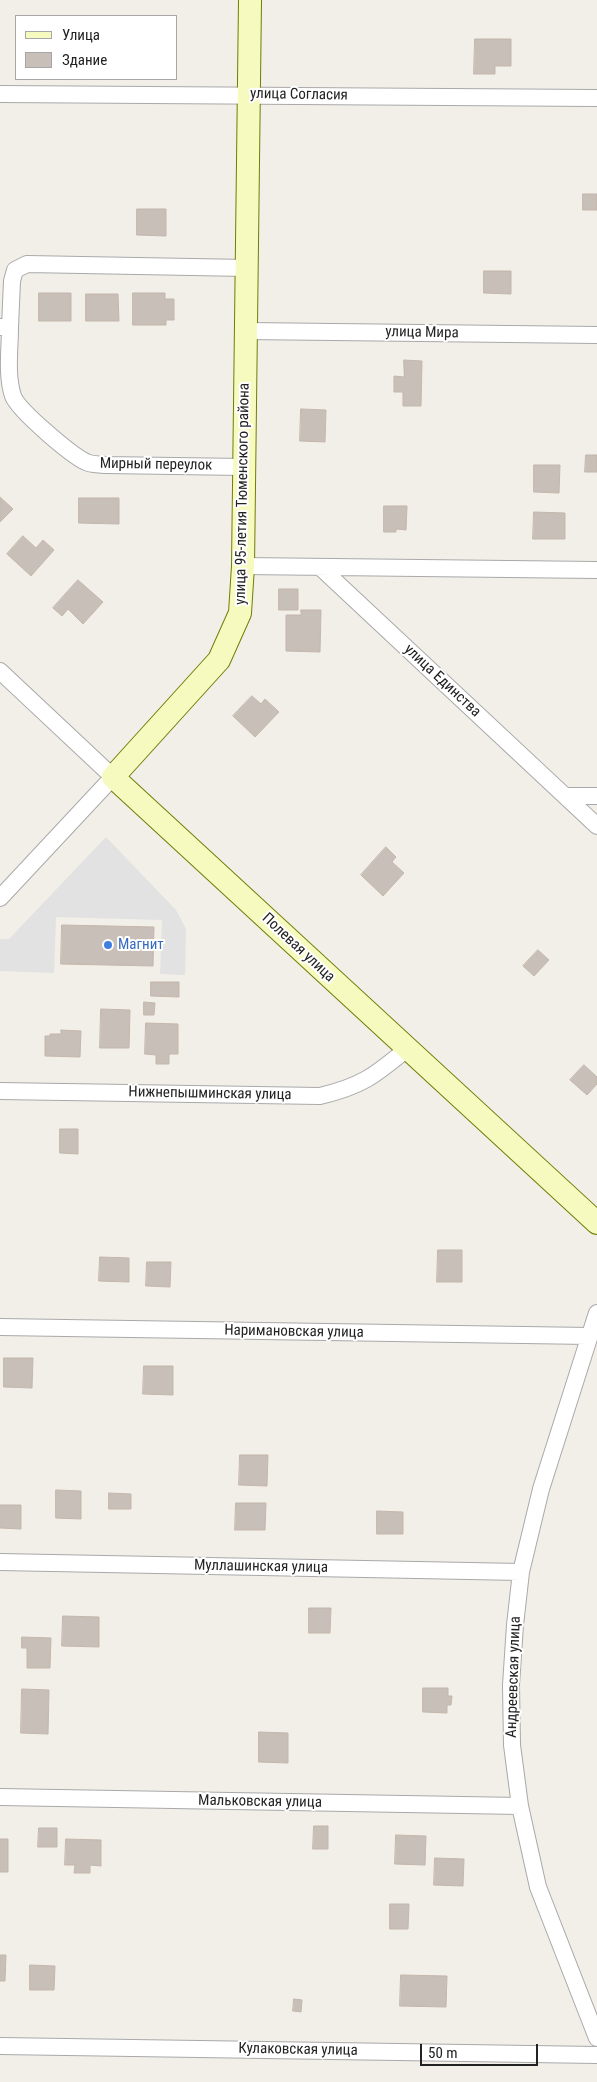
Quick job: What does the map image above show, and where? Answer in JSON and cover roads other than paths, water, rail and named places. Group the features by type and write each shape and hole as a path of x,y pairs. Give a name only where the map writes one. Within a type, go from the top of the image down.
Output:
{"street":[{"name":"улица 95-летия Тюменского района","path":"0,898 114,777 219,660 240,613 243,566 250,0"},
{"name":"улица Согласия","path":"0,94 248,94 597,98"},
{"name":"Мирный переулок","path":"244,467 105,465 88,463 74,456 24,411 14,398 10,384 5,327 15,270 27,264 247,268"},
{"name":"улица Мира","path":"246,331 597,335"},
{"path":"243,566 597,570"},
{"name":"улица Единства","path":"320,567 597,826"},
{"name":"Полевая улица","path":"0,671 597,1224"},
{"path":"564,796 597,796"},
{"name":"Нижнепышминская улица","path":"0,1091 320,1096 348,1089 374,1077 406,1049"},
{"name":"Андреевская улица","path":"597,1313 541,1489 521,1572 515,1625 512,1685 512,1745 520,1806 538,1887 597,2038"},
{"name":"Наримановская улица","path":"0,1327 589,1336"},
{"name":"Муллашинская улица","path":"0,1562 521,1572"},
{"name":"Мальковская улица","path":"0,1797 520,1806"},
{"name":"Кулаковская улица","path":"0,2046 597,2055"}],"place":[{"name":"Магнит","path":"108,945"}]}
